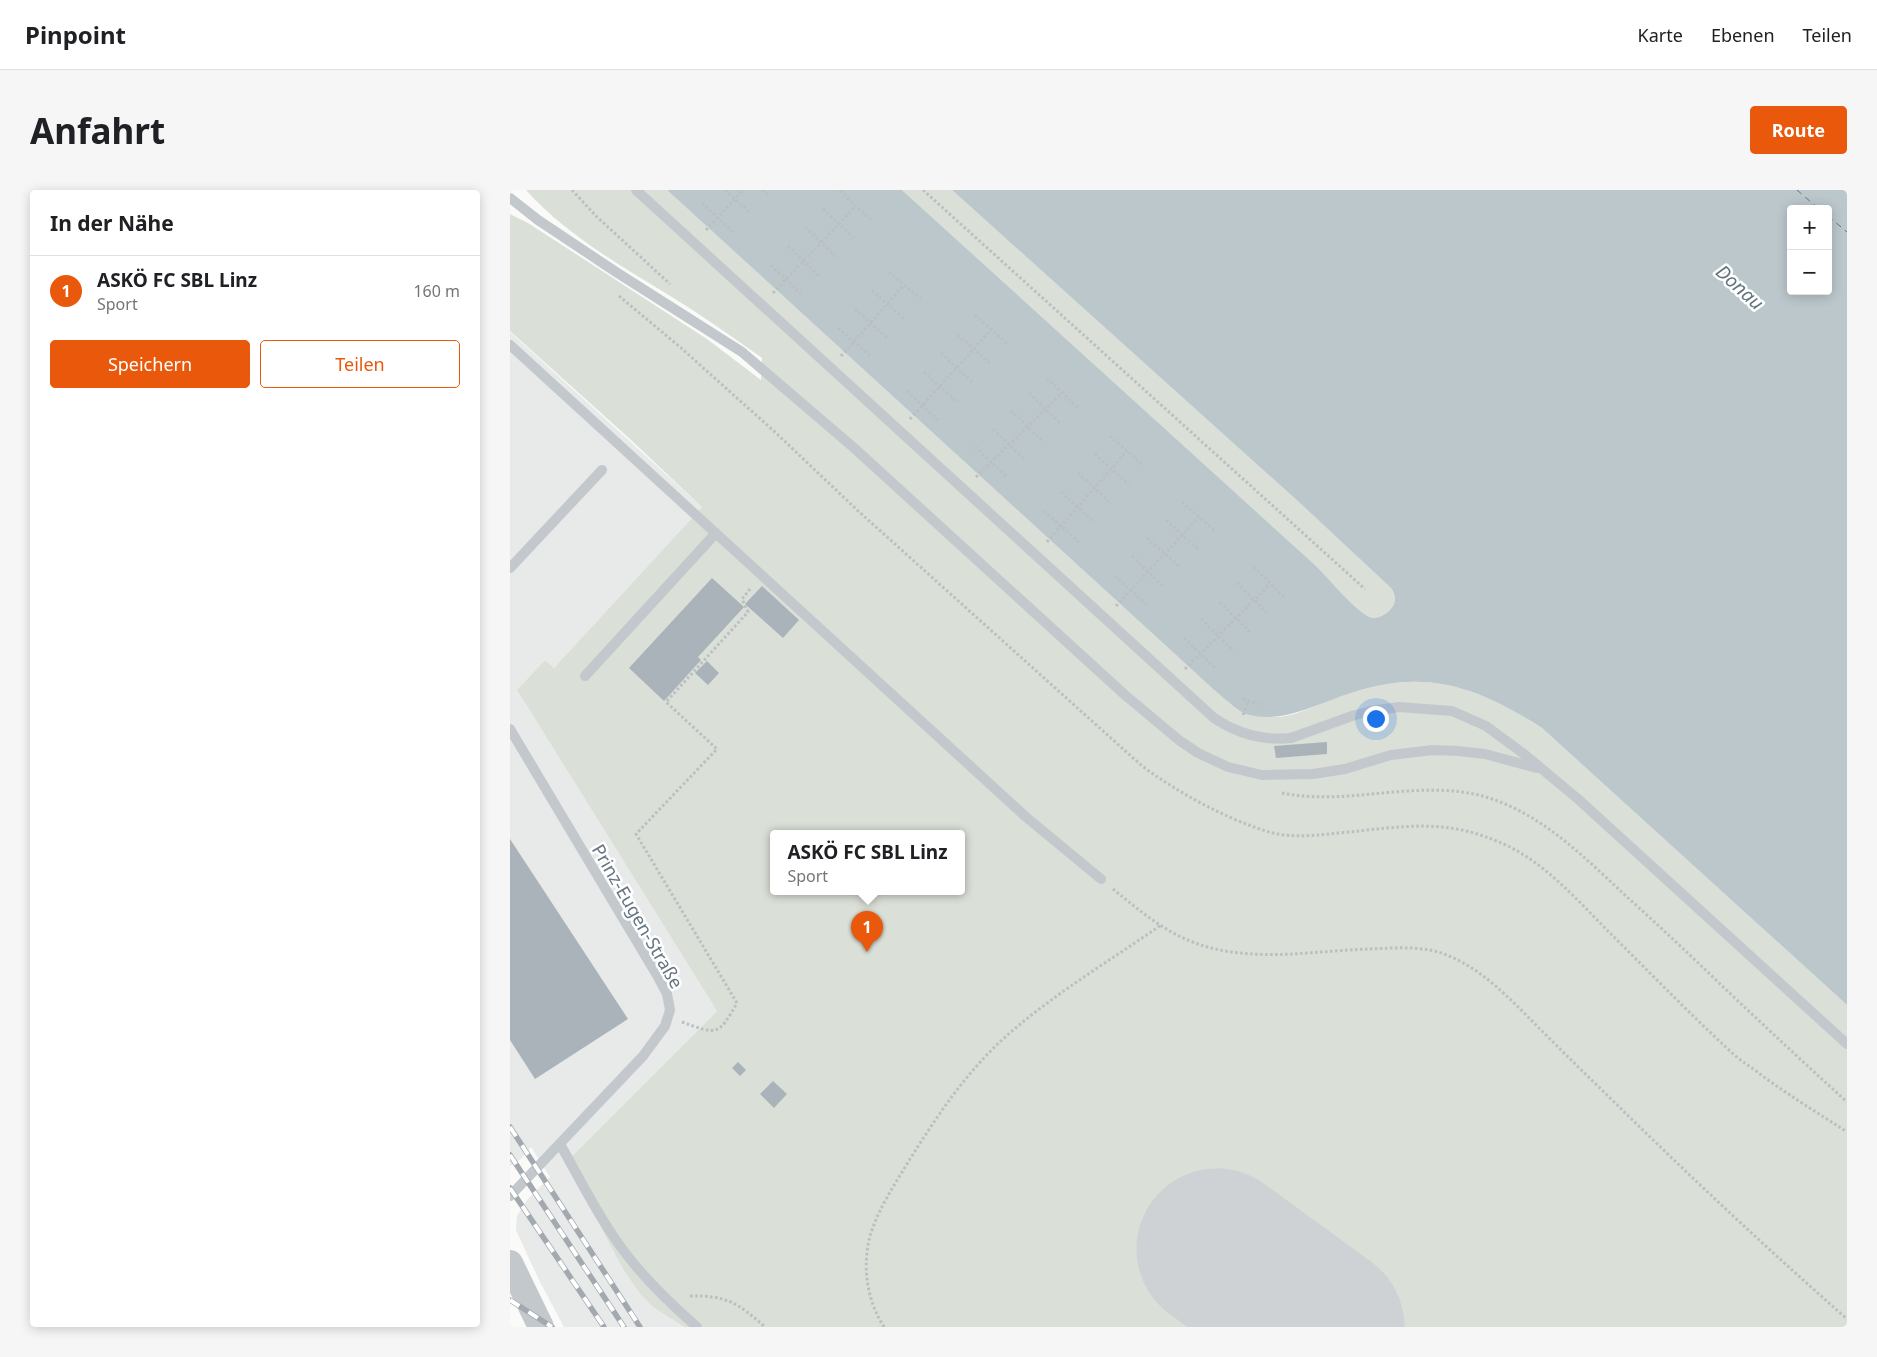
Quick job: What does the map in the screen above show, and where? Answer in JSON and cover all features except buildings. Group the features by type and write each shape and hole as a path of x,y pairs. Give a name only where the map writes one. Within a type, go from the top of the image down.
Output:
{"street":[{"path":"510,1263 541,1327"}],"lane":[{"path":"636,190 1214,718 1230,728 1255,737 1278,739 1300,735 1370,711 1399,708 1452,711 1486,726 1542,769 1847,1044"},
{"path":"510,198 538,220 683,316 719,336 747,357 853,446 1125,695 1180,741 1198,753 1228,767 1262,776 1313,774 1345,769 1397,754 1434,750 1485,754 1542,769"},
{"path":"510,345 1026,817 1101,879"},
{"path":"510,568 602,470"},
{"path":"585,676 716,534"},
{"name":"Prinz-Eugen-Straße","path":"510,729 658,977 667,994 670,1010 665,1026 644,1056 510,1196"},
{"path":"560,1144 614,1236 641,1272 697,1327"}],"path":[{"path":"572,190 596,216 674,288"},
{"path":"725,190 750,213"},
{"path":"704,232 743,190"},
{"path":"762,190 768,195"},
{"path":"923,190 1365,588"},
{"path":"840,191 871,220"},
{"path":"702,203 734,232"},
{"path":"772,293 856,206"},
{"path":"823,209 854,238"},
{"path":"805,227 836,257"},
{"path":"788,246 818,276"},
{"path":"771,265 801,294"},
{"path":"889,272 921,299"},
{"path":"840,357 904,285"},
{"path":"872,290 904,319"},
{"path":"855,309 887,338"},
{"path":"975,315 1007,344"},
{"path":"838,328 870,356"},
{"path":"910,420 991,330"},
{"path":"958,334 990,363"},
{"path":"941,353 973,383"},
{"path":"924,372 956,401"},
{"path":"1047,378 1078,410"},
{"path":"907,391 939,420"},
{"path":"1029,393 1061,424"},
{"path":"976,477 1062,393"},
{"path":"1011,411 1043,442"},
{"path":"993,429 1025,460"},
{"path":"1110,436 1144,466"},
{"path":"975,446 1008,478"},
{"path":"1047,542 1127,451"},
{"path":"1095,454 1129,484"},
{"path":"1078,473 1112,504"},
{"path":"1061,492 1095,523"},
{"path":"1182,502 1215,531"},
{"path":"1044,512 1079,542"},
{"path":"1115,607 1198,517"},
{"path":"1166,520 1199,550"},
{"path":"1147,538 1181,568"},
{"path":"1132,556 1164,588"},
{"path":"1254,567 1286,599"},
{"path":"668,1016 707,1031 715,1031 723,1026 737,1003 636,834 717,749 666,702 748,612 742,598 762,576"},
{"path":"1115,576 1147,606"},
{"path":"1237,583 1269,615"},
{"path":"1182,671 1270,584"},
{"path":"1220,602 1251,633"},
{"path":"1201,619 1234,651"},
{"path":"1184,638 1216,669"},
{"path":"1242,699 1259,704"},
{"path":"1242,718 1248,701"},
{"path":"1274,792 1323,798 1407,790 1450,791 1496,800 1516,809 1561,838 1590,863 1671,936 1847,1102"},
{"path":"1101,879 1161,925 1179,936 1209,947 1243,954 1281,955 1353,950 1424,949 1447,954 1465,963 1481,974 1518,1007 1722,1207 1847,1319"},
{"path":"884,1327 876,1313 868,1290 866,1265 870,1237 876,1220 894,1185 959,1087 988,1054 1032,1015 1161,925"},
{"path":"660,1292 677,1296 719,1297 733,1302 765,1327"}],"shaded area":[{"path":"526,190 667,190 1199,676 1236,707 1269,716 1285,716 1371,687 1423,682 1470,691 1493,700 1542,728 1847,1005 1847,1327 684,1327 653,1307 641,1295 624,1271 566,1162 717,1011 517,690 545,660 554,668 702,507 510,331 510,214 528,223 707,339 761,380 762,358 691,309 592,247 557,220"},
{"path":"902,190 952,190 1301,504 1391,588 1395,599 1393,606 1387,612 1373,618 1360,611 1315,565"},
{"path":"510,332 702,507 554,668 545,660 517,690 717,1011 566,1162 624,1271 641,1295 653,1307 684,1327 564,1327 540,1282 516,1230 517,1216 527,1200 550,1177 531,1147 521,1159 510,1166"}],"water":[{"name":"Donau","path":"667,190 902,190 1315,565 1360,611 1367,616 1377,618 1393,606 1395,598 1391,588 1301,504 952,190 1847,190 1847,1005 1542,728 1493,700 1446,685 1422,682 1397,683 1371,687 1283,716 1258,717 1241,711 1217,692"}],"ferry route":[{"path":"1797,190 1814,205"},
{"path":"1832,219 1847,232"}],"runway":[{"path":"1217,1249 1324,1327"}],"railway":[{"path":"510,1127 640,1327"},
{"path":"510,1155 624,1327"},
{"path":"510,1188 604,1327"},
{"path":"510,1300 552,1327"}],"place":[{"name":"ASKÖ FC SBL Linz","path":"867,952"}]}
